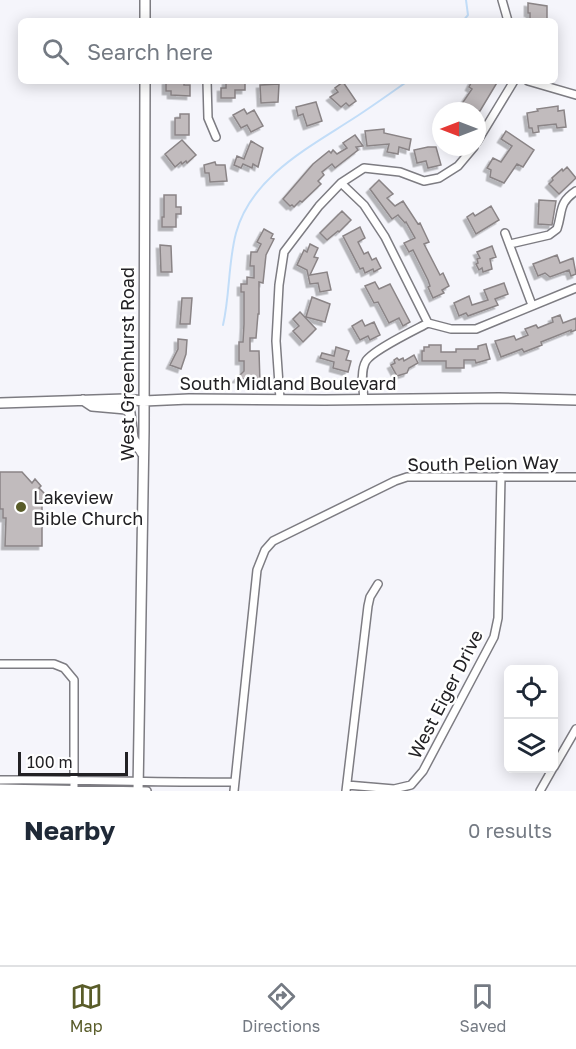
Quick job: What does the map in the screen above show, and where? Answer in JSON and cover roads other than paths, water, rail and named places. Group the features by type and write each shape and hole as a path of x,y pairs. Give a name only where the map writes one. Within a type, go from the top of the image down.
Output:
{"main road":[{"path":"145,0 145,18"},
{"name":"West Greenhurst Road","path":"140,788 145,84"},
{"name":"South Midland Boulevard","path":"0,404 125,399 144,401 499,398 576,400"},
{"path":"83,400 92,406 126,410 130,413 133,438 143,455"}],"street":[{"path":"502,0 507,18"},
{"path":"207,84 208,118 216,137"},
{"path":"486,127 512,84"},
{"path":"538,84 576,95"},
{"path":"280,399 276,341 279,285 284,252 319,206 341,183 364,168 400,172 424,180 439,178 458,166 466,156"},
{"path":"341,183 364,205 384,237 428,323"},
{"path":"510,244 549,235 557,229 561,207 565,200 576,191"},
{"path":"505,233 532,305"},
{"path":"364,399 363,375 366,361 378,350 428,323 451,329 476,328 576,288"},
{"name":"South Pelion Way","path":"234,782 257,570 265,550 273,541 401,479 420,476 576,477"},
{"name":"West Eiger Drive","path":"346,788 394,789 411,785 423,771 494,637 498,618 501,476"},
{"path":"346,788 368,606 370,597 378,584"},
{"path":"0,664 54,664 64,668 74,680 74,790"},
{"path":"558,760 576,729"},
{"path":"540,791 550,773"},
{"path":"0,780 74,779 140,788"},
{"path":"0,788 74,790 140,788 160,783 234,782 234,791"}],"waterway":[{"path":"466,0 468,15 466,18"},
{"path":"223,325 236,233 243,214 254,196 267,181 299,154 404,84"}],"place":[{"name":"Lakeview Bible Church","path":"21,507"}]}
